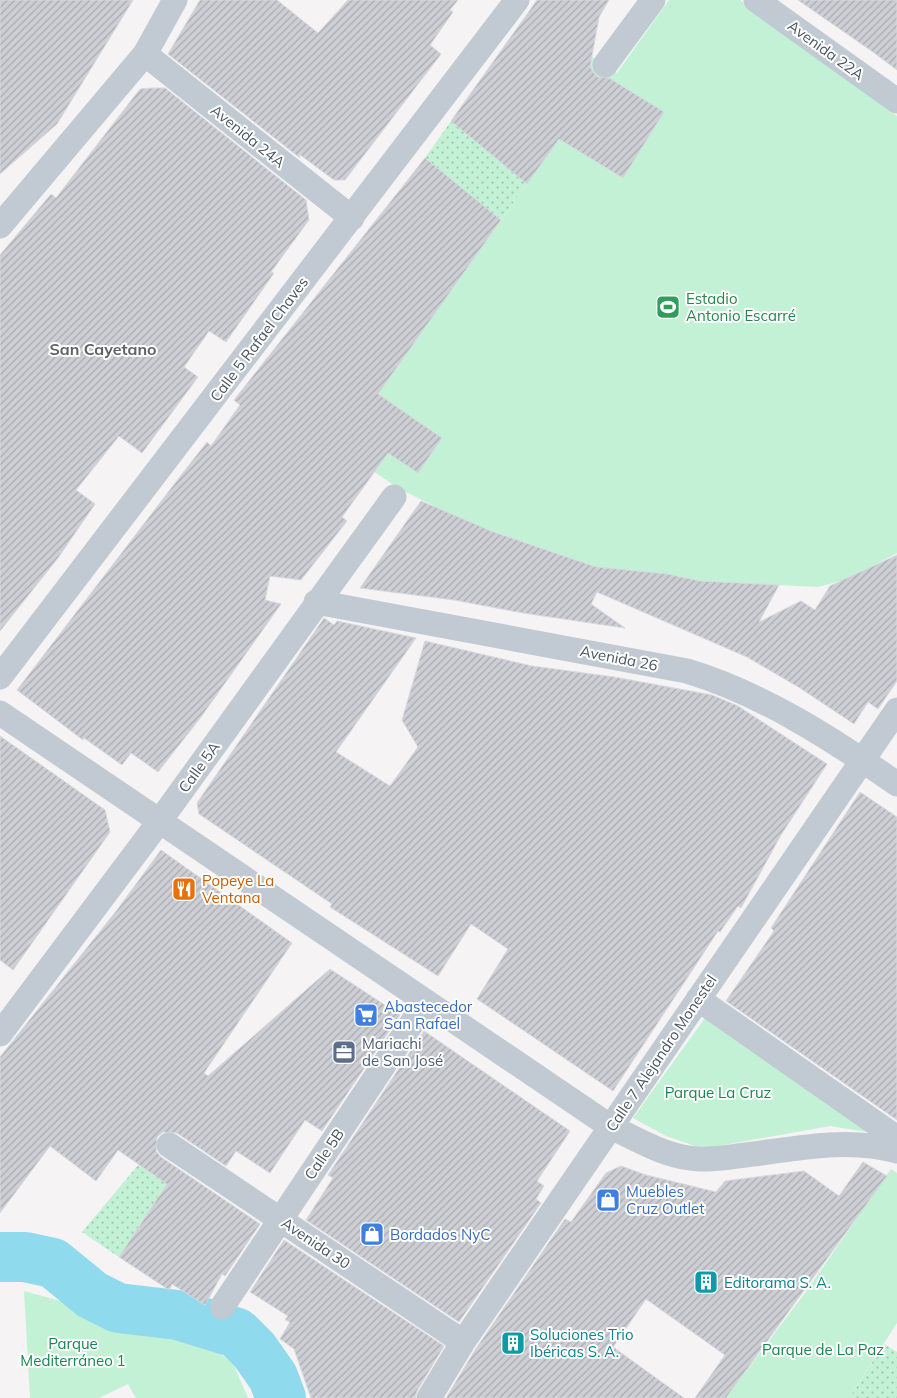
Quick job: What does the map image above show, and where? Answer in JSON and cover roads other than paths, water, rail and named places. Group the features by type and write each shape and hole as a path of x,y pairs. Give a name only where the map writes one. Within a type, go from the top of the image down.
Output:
{"street":[{"path":"0,226 145,54 175,0"},
{"name":"Calle 5 Rafael Chaves","path":"0,678 517,0"},
{"path":"606,65 653,0"},
{"name":"Avenida 22A","path":"756,0 897,101"},
{"name":"Avenida 24A","path":"145,54 352,218"},
{"name":"Calle 5A","path":"0,1034 159,822 394,496"},
{"name":"Avenida 26","path":"316,602 695,674 720,681 751,695 863,760 897,784"},
{"name":"Calle 7 Alejandro Monestel","path":"429,1398 463,1342 897,710"},
{"path":"0,713 611,1127 662,1152 689,1158 711,1160 819,1146 896,1145"},
{"path":"698,999 896,1145"},
{"name":"Calle 5B","path":"222,1307 426,1002"},
{"name":"Avenida 30","path":"169,1145 463,1342"}],"waterway":[{"path":"0,1257 25,1257 53,1263 92,1295 118,1308 178,1315 237,1333 254,1350 273,1377 281,1398"}],"place":[{"name":"Estadio Antonio Escarré","path":"668,307"},
{"name":"Popeye La Ventana","path":"184,889"},
{"name":"Abastecedor San Rafael","path":"366,1015"},
{"name":"Mariachi de San José","path":"344,1052"},
{"name":"Muebles Cruz Outlet","path":"608,1200"},
{"name":"Bordados NyC","path":"372,1234"},
{"name":"Editorama S. A.","path":"706,1282"},
{"name":"Soluciones Trio Ibéricas S. A.","path":"513,1343"}],"district":[{"name":"San Cayetano","path":"103,349"}],"park label":[{"name":"Parque La Cruz","path":"718,1092"},
{"name":"Parque de La Paz","path":"823,1349"},
{"name":"Parque Mediterráneo 1","path":"73,1352"}]}
